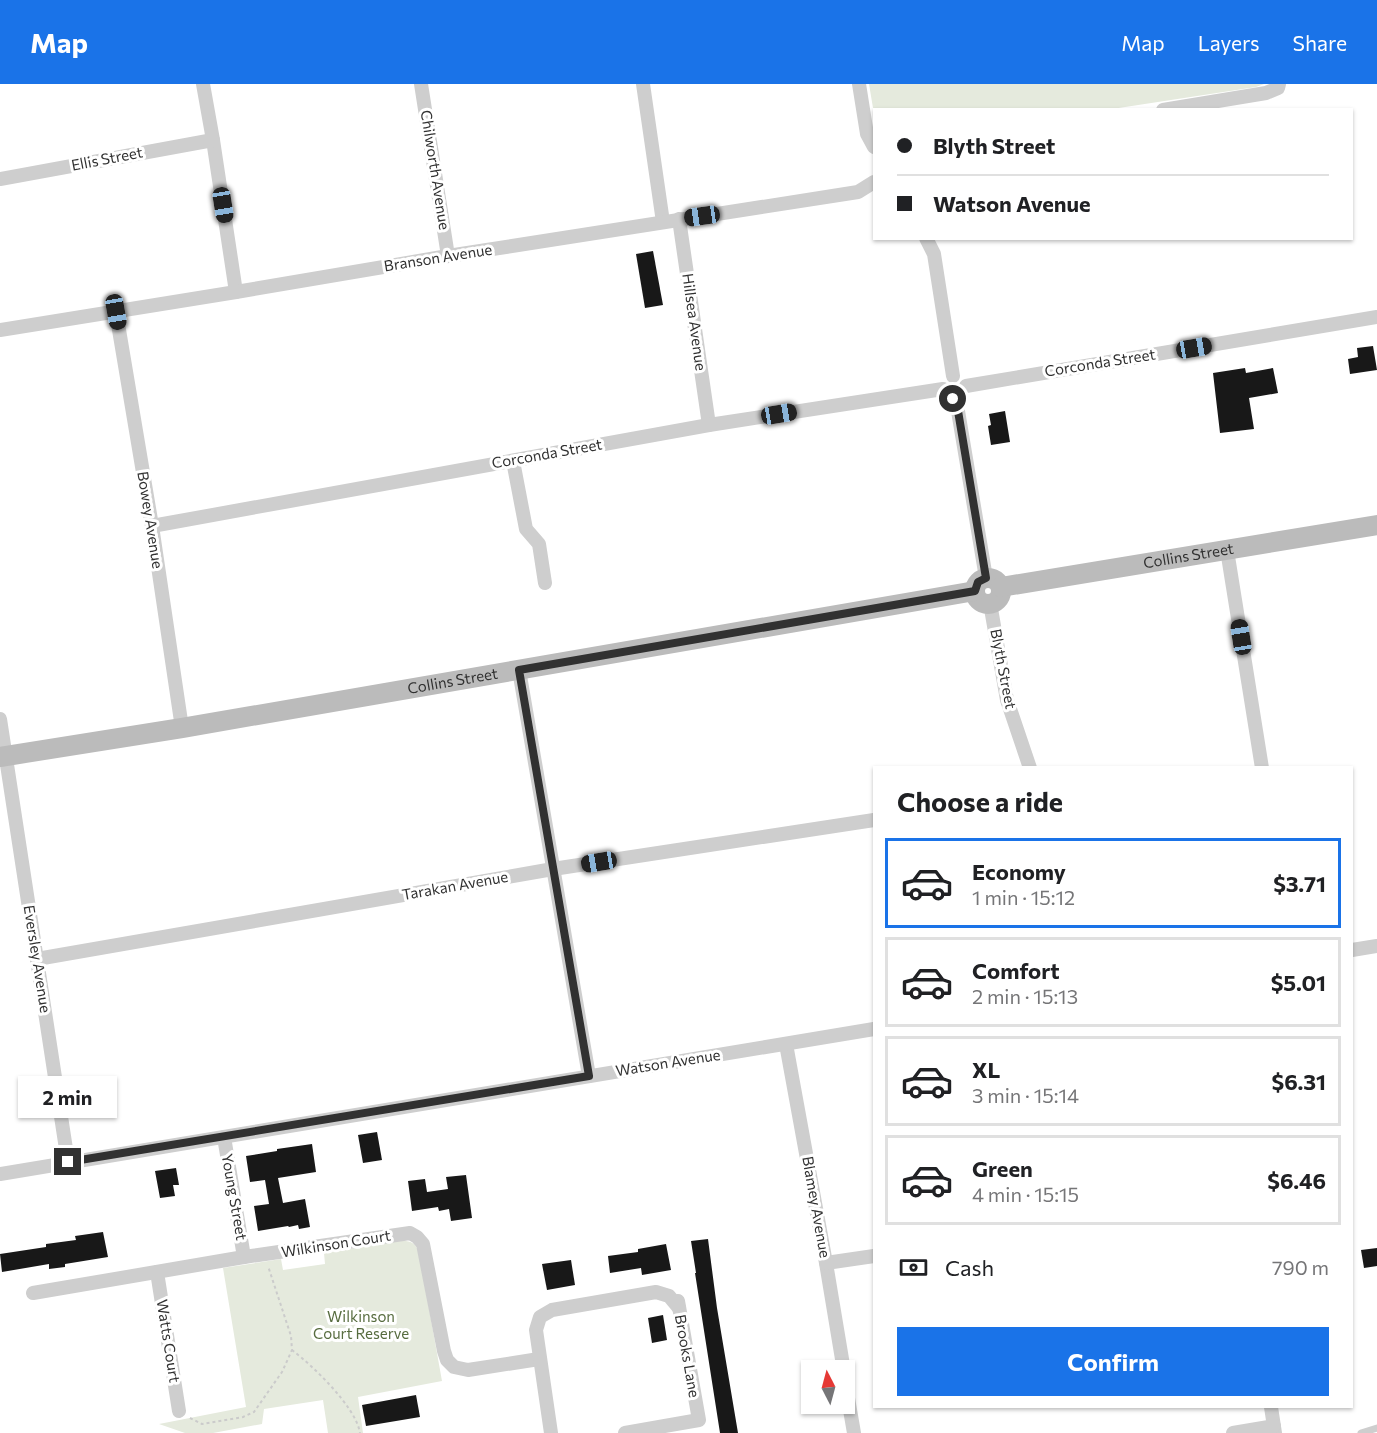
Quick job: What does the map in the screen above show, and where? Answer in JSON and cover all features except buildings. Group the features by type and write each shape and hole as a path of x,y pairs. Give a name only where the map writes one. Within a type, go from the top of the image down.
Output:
{"street":[{"path":"203,84 236,292"},
{"name":"Chilworth Avenue","path":"422,84 448,256"},
{"path":"643,84 663,222"},
{"path":"859,84 867,134 873,145"},
{"path":"1175,108 1266,93 1278,88 1279,84"},
{"name":"Ellis Street","path":"0,179 213,140"},
{"name":"Branson Avenue","path":"0,330 448,256 858,192 873,183"},
{"name":"Hillsea Avenue","path":"679,219 709,425"},
{"path":"927,240 934,254 953,376"},
{"name":"Bowey Avenue","path":"116,312 152,526 182,728"},
{"name":"Corconda Street","path":"966,386 1377,317"},
{"path":"953,376 961,378 966,386 963,395 956,399 947,396 943,389 945,382 953,376"},
{"name":"Corconda Street","path":"152,526 709,425 943,389"},
{"name":"Blyth Street","path":"956,399 1007,700 1029,766"},
{"path":"513,461 526,529 539,544 545,583"},
{"name":"Collins Street","path":"3,756 182,728 1377,525"},
{"path":"1227,550 1262,766"},
{"path":"519,670 589,1076"},
{"name":"Eversley Avenue","path":"0,718 3,756 68,1162"},
{"name":"Tarakan Avenue","path":"37,959 553,869 873,820"},
{"path":"1353,950 1377,946"},
{"name":"Watson Avenue","path":"0,1174 873,1029"},
{"name":"Blamey Avenue","path":"786,1044 842,1360"},
{"name":"Young Street","path":"224,1137 244,1257"},
{"name":"Wilkinson Court","path":"33,1293 244,1257 410,1233 423,1244 426,1252 444,1351 447,1360 454,1367 468,1370 539,1359"},
{"path":"826,1263 873,1256"},
{"name":"Watts Court","path":"157,1272 179,1411"},
{"path":"551,1433 536,1330 540,1317 552,1310 656,1292 669,1296 679,1308"},
{"name":"Brooks Lane","path":"625,1433 699,1420 676,1292"},
{"path":"1233,1433 1275,1430 1270,1408"},
{"name":"Blamey Avenue","path":"851,1414 854,1433"}],"lane":[{"path":"1361,1433 1377,1428"}],"path":[{"path":"179,1411 202,1424 243,1417 254,1412 282,1372 292,1350 291,1336 264,1255"},
{"path":"292,1350 310,1364 332,1387 350,1410 360,1433"}],"green space":[{"path":"869,84 1264,84 1119,108 873,108"},
{"name":"Wilkinson Court Reserve","path":"399,1241 412,1243 419,1253 442,1381 358,1397 363,1433 328,1433 323,1400 264,1409 262,1424 213,1433 185,1433 159,1424 246,1407 223,1268 281,1259 283,1270 325,1264 324,1253"}],"route":[{"path":"68,1162 589,1076 519,670 975,591 978,582 986,578 956,399 953,399"}]}
